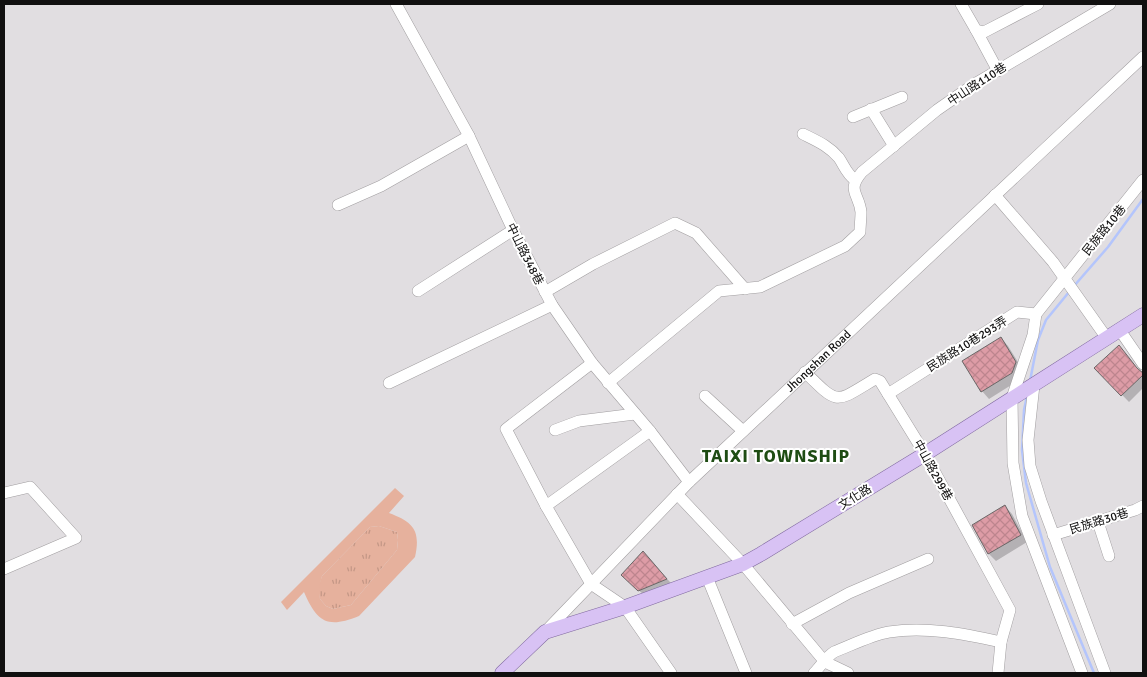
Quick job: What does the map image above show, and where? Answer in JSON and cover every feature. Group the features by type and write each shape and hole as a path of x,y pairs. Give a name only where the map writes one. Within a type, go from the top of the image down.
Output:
{"main road":[{"name":"文化路","path":"545,632 626,607 743,564 925,454 1143,315"},
{"name":"Jhongshan Road","path":"502,673 545,632"}],"street":[{"name":"中山路348巷","path":"396,4 469,136 513,230 552,305 592,363 650,430 689,482"},
{"path":"961,4 980,31 998,71"},
{"path":"980,31 1038,4"},
{"name":"中山路110巷","path":"855,180 862,172 937,110 973,85 1110,4"},
{"name":"Jhongshan Road","path":"545,632 689,482 1143,57"},
{"path":"853,117 902,97"},
{"path":"871,109 894,146"},
{"path":"608,383 719,291 760,287 845,246 860,232 861,212 853,187 855,180 847,174 840,160 828,146 803,134"},
{"path":"338,205 381,186 469,136"},
{"name":"民族路10巷","path":"1064,280 1143,180"},
{"path":"995,195 1052,262 1106,337"},
{"path":"545,292 593,264 675,223 696,233 746,289"},
{"path":"418,291 513,230"},
{"path":"1064,280 1036,314 1033,335 1012,398 1013,463 1022,516 1082,673"},
{"path":"389,383 552,305"},
{"name":"民族路10巷293弄","path":"888,394 1017,312 1036,314"},
{"path":"1119,330 1143,364"},
{"path":"592,363 506,430 546,506 591,584 626,607 670,673"},
{"name":"中山路299巷","path":"805,372 826,393 834,398 844,398 875,380 880,381 925,454 1010,610 1001,642 998,673"},
{"path":"1030,387 1028,440 1030,466 1040,501 1105,673"},
{"path":"705,396 743,431"},
{"path":"555,430 579,421 635,414"},
{"path":"546,506 650,430"},
{"path":"4,493 30,486 76,538 4,569"},
{"path":"677,494 743,564 825,662 848,673"},
{"name":"民族路30巷","path":"1053,535 1143,506"},
{"path":"1098,522 1109,556"},
{"path":"792,624 849,593 928,559"},
{"path":"707,577 746,673"},
{"path":"814,673 825,662 827,656 834,652 888,632 911,630 962,633 1001,642"}],"green space":[{"path":"395,488 404,496 389,513 404,520 413,528 417,540 415,557 359,616 339,622 324,620 314,610 304,592 287,610 281,602","holes":["379,526 397,532 397,550 351,605 333,609 326,606 320,599 319,588 322,576 370,527"]},
{"path":"379,526 397,532 397,550 351,605 333,609 326,606 320,599 318,588 322,576 370,527"}],"building":[{"path":"1001,337 1016,362 1012,373 981,392 962,361"},
{"path":"1119,345 1143,373 1121,396 1094,368"},
{"path":"1005,505 1021,535 988,554 972,525"},
{"path":"643,551 667,579 638,591 621,575"}],"waterway":[{"path":"1074,286 1108,247 1143,199"},
{"path":"1030,381 1038,340 1046,320 1069,292"},
{"path":"1027,396 1024,410 1022,450 1026,483 1050,567 1094,673"}],"district":[{"name":"TAIXI TOWNSHIP","path":"776,456"}]}
